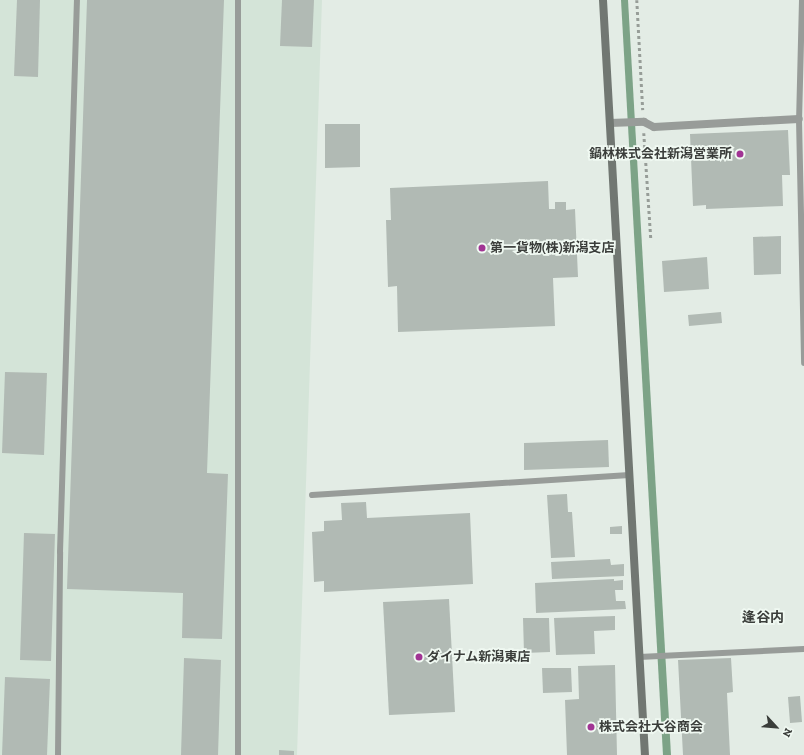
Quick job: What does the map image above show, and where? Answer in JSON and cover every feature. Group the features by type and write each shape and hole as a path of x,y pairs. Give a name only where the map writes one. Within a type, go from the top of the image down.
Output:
{"street":[{"path":"604,0 644,755"},
{"path":"610,123 644,122 654,127 799,120"}],"lane":[{"path":"58,755 60,552 77,0"},
{"path":"238,0 238,755"},
{"path":"802,0 799,120 804,363"},
{"path":"312,495 629,475"},
{"path":"639,657 804,649"}],"shaded area":[{"path":"0,0 322,0 297,755 0,755"},
{"path":"621,0 628,0 671,755 663,755"}],"building":[{"path":"17,0 40,0 38,77 14,76"},
{"path":"87,0 224,0 207,473 228,474 222,639 182,638 183,593 67,589"},
{"path":"282,0 314,0 312,47 280,46"},
{"path":"325,124 360,124 360,167 325,168"},
{"name":"鍋林株式会社新潟営業所","path":"788,130 790,175 782,175 783,206 706,209 706,205 693,206 690,134"},
{"name":"第一貨物(株)新潟支店","path":"548,181 549,209 555,209 555,202 566,202 566,210 575,209 578,277 553,278 555,326 398,332 397,286 388,287 386,220 391,220 390,188"},
{"path":"781,236 781,274 754,275 753,237"},
{"path":"707,257 709,289 664,292 662,261"},
{"path":"721,312 722,323 689,326 688,315"},
{"path":"5,372 47,373 44,455 2,453"},
{"path":"608,440 609,467 524,470 524,443"},
{"path":"567,494 568,512 572,512 575,557 551,558 547,495"},
{"path":"366,502 367,518 470,513 473,584 324,592 324,581 314,582 312,532 324,531 324,521 342,520 341,503"},
{"path":"622,526 622,534 610,534 610,527"},
{"path":"24,533 55,534 51,661 20,660"},
{"path":"610,559 611,565 624,564 624,576 552,579 551,562"},
{"path":"614,579 614,581 623,580 623,590 615,590 616,601 625,601 626,609 536,613 535,583"},
{"name":"ダイナム新潟東店","path":"449,599 455,712 389,715 383,602"},
{"path":"615,616 615,630 594,631 595,654 556,655 554,618"},
{"path":"523,618 549,618 550,652 524,653"},
{"path":"184,658 221,660 218,755 181,755"},
{"path":"731,658 733,692 727,693 730,755 683,755 678,660"},
{"name":"株式会社大谷商会","path":"615,665 617,755 567,755 565,700 579,699 578,666"},
{"path":"542,668 571,668 572,692 543,693"},
{"path":"5,677 50,679 47,755 2,755"},
{"path":"800,696 802,722 790,723 788,697"},
{"path":"279,750 294,751 294,755 279,755"}],"place":[{"name":"鍋林株式会社新潟営業所","path":"740,154"},
{"name":"第一貨物(株)新潟支店","path":"482,248"},
{"name":"ダイナム新潟東店","path":"419,657"},
{"name":"株式会社大谷商会","path":"591,727"}],"district":[{"name":"逢谷内","path":"763,618"}]}
